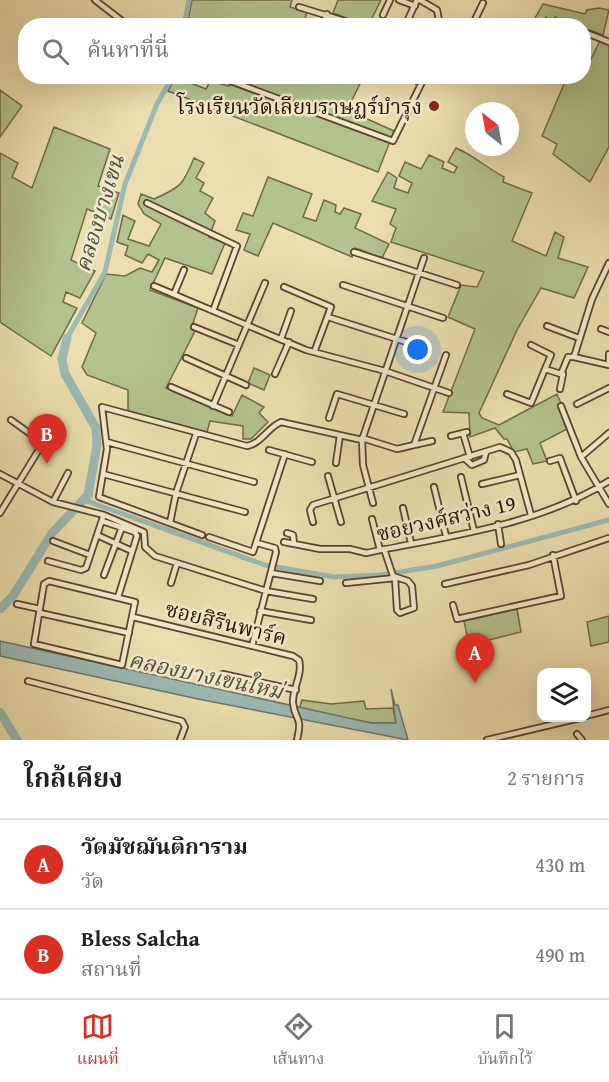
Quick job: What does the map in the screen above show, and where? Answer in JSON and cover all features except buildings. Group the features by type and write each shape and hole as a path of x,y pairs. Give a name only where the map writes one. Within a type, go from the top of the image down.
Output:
{"street":[{"path":"96,0 118,18"},
{"path":"383,15 390,0"},
{"path":"399,0 415,6"},
{"path":"409,18 418,0 437,10 439,18"},
{"path":"476,18 483,3"},
{"path":"299,7 338,18"},
{"path":"326,18 327,14"},
{"path":"591,35 609,42"},
{"path":"239,84 393,141 421,84"},
{"path":"147,203 237,246 213,311"},
{"path":"354,252 457,285"},
{"path":"373,503 363,465 362,439 424,258"},
{"path":"574,357 579,338 609,263"},
{"path":"174,294 184,270"},
{"path":"213,406 265,283"},
{"path":"343,285 443,318"},
{"path":"154,286 306,350 315,350 448,393"},
{"path":"284,287 331,307 315,350"},
{"path":"281,339 291,311"},
{"path":"331,318 428,349"},
{"path":"547,326 579,338"},
{"path":"195,327 238,345"},
{"path":"601,329 609,332"},
{"path":"275,374 289,342"},
{"path":"507,394 530,403 551,354 531,345"},
{"path":"560,389 568,357 609,365 609,354"},
{"path":"414,445 446,355"},
{"path":"186,358 246,385"},
{"path":"545,369 563,374"},
{"path":"171,387 229,412"},
{"path":"577,404 609,388"},
{"path":"527,389 535,392"},
{"path":"329,418 337,394 404,414"},
{"path":"561,406 581,457 609,504"},
{"path":"202,535 101,500 97,495 103,474 106,442 102,407 247,446 256,444 273,426 282,422 397,449 432,441"},
{"path":"0,513 44,442 10,420"},
{"path":"451,436 465,432 467,458 472,465 484,460 486,452"},
{"path":"581,457 609,433"},
{"path":"170,523 176,493 196,434"},
{"path":"336,463 340,435"},
{"path":"106,442 254,482"},
{"path":"313,522 310,507 486,452 506,448 511,452 520,474 531,515"},
{"path":"269,450 312,462"},
{"path":"209,537 252,552 257,543 285,454"},
{"path":"550,461 560,458 576,501"},
{"path":"52,502 68,473"},
{"path":"0,474 52,502 104,515 143,531 148,552 266,591 313,599"},
{"path":"103,474 245,512"},
{"path":"482,484 520,474"},
{"path":"328,476 341,522"},
{"path":"461,477 474,531"},
{"name":"ซอยวงศ์สว่าง 19","path":"284,542 320,549 350,549 357,552 382,549 474,531 531,515 576,501 609,482"},
{"path":"434,487 446,536"},
{"path":"403,508 411,543"},
{"path":"48,561 81,570 86,568 104,515"},
{"path":"346,583 395,578 408,580 412,586 414,608 410,612 400,613 397,610 395,578 372,519"},
{"path":"105,522 137,534 118,597"},
{"path":"498,524 501,544"},
{"path":"104,575 122,527"},
{"path":"287,533 293,535 294,544"},
{"path":"97,535 132,551"},
{"path":"445,584 529,565 553,555 609,538"},
{"path":"53,541 90,555"},
{"path":"252,646 276,549 257,543"},
{"path":"453,605 457,619 561,597 553,555"},
{"path":"171,583 177,563"},
{"path":"270,573 320,581"},
{"path":"49,581 135,602 124,662 118,665 34,644 40,611 44,584 49,581"},
{"path":"17,604 129,633"},
{"path":"260,611 311,620"},
{"name":"ซอยสิรีนพาร์ค","path":"133,617 293,656 299,660 301,668 293,704 301,719 297,740"},
{"path":"224,674 296,690"},
{"path":"28,681 182,721 184,727 180,740"},
{"path":"591,715 609,710"},
{"path":"487,740 560,722"},
{"path":"577,734 582,740"}],"green space":[{"path":"192,0 292,0 290,7 307,12 305,18 188,18"},
{"path":"338,0 381,0 372,18 346,18 333,13"},
{"path":"543,4 585,14 587,10 599,8 609,10 603,35 591,31 591,18 535,18"},
{"path":"600,41 609,44 609,147 590,182 553,154 557,144 542,136 564,84 591,84 591,59"},
{"path":"172,84 193,84 206,89 208,84 229,86 230,84 360,84 347,110 394,131 378,172 168,91"},
{"path":"0,90 22,106 0,137"},
{"path":"54,127 110,149 98,186 119,193 111,219 87,209 71,260 95,271 80,298 66,292 63,302 77,308 51,356 0,322 0,153 18,163 12,177 32,188"},
{"path":"456,148 465,152 465,156 471,156 504,177 503,182 532,193 512,241 546,256 555,232 564,237 558,258 588,267 574,298 541,288 517,330 479,413 482,418 499,425 557,394 571,427 540,443 547,461 533,464 527,449 514,452 507,439 504,439 495,428 470,437 469,413 443,412 475,329 448,317 461,285 477,287 484,272 391,242 396,228 390,224 396,209 372,201 388,172 397,178 394,188 408,193 412,183 399,176 405,162 421,169 429,155 444,162 442,168 454,173 457,167 448,162"},
{"path":"194,158 204,163 196,178 204,183 200,191 213,198 205,213 215,221 209,237 225,243 212,274 165,258 150,290 198,308 191,329 195,331 166,388 232,416 242,395 264,407 259,413 268,422 251,439 243,439 243,426 210,421 207,432 128,411 128,390 87,375 82,367 96,333 82,323 106,274 125,276 140,268 152,272 159,260 148,254 142,263 125,255 128,246 117,242 123,215 135,221 128,239 149,246 161,224 144,214 138,204 141,194 154,199 176,188 184,180"},
{"path":"268,177 312,194 303,217 316,221 324,200 336,205 335,212 340,214 344,208 361,214 355,228 389,244 382,258 355,248 352,257 273,223 258,256 244,250 250,234 236,230 243,213 253,216"},
{"path":"254,368 270,375 264,390 248,383"},
{"path":"517,609 521,632 469,645 464,621"},
{"path":"609,616 609,642 591,646 587,622"},
{"path":"302,700 331,704 364,701 366,709 393,708 396,723 371,723 299,709"}],"water":[{"name":"คลองบางเขนใหม่","path":"0,641 371,723 396,723 391,689 408,740 198,699 0,656"}],"waterway":[{"name":"คลองบางเขน","path":"186,18 189,0"},
{"name":"คลองบางเขน","path":"67,338 105,272 125,184 157,104 168,84"},
{"name":"คลองบางเขน","path":"0,609 13,596 52,533 88,495 97,445 96,428 65,374 62,359 67,338"},
{"path":"84,500 265,565 334,577 381,575 437,566 609,520"},
{"name":"คลองบางเขน","path":"0,712 17,740"}],"place":[{"name":"โรงเรียนวัดเลียบราษฏร์บำรุง","path":"434,106"},
{"name":"Bless Salcha","path":"47,464"},
{"name":"วัดมัชฌันติการาม","path":"475,683"}]}
